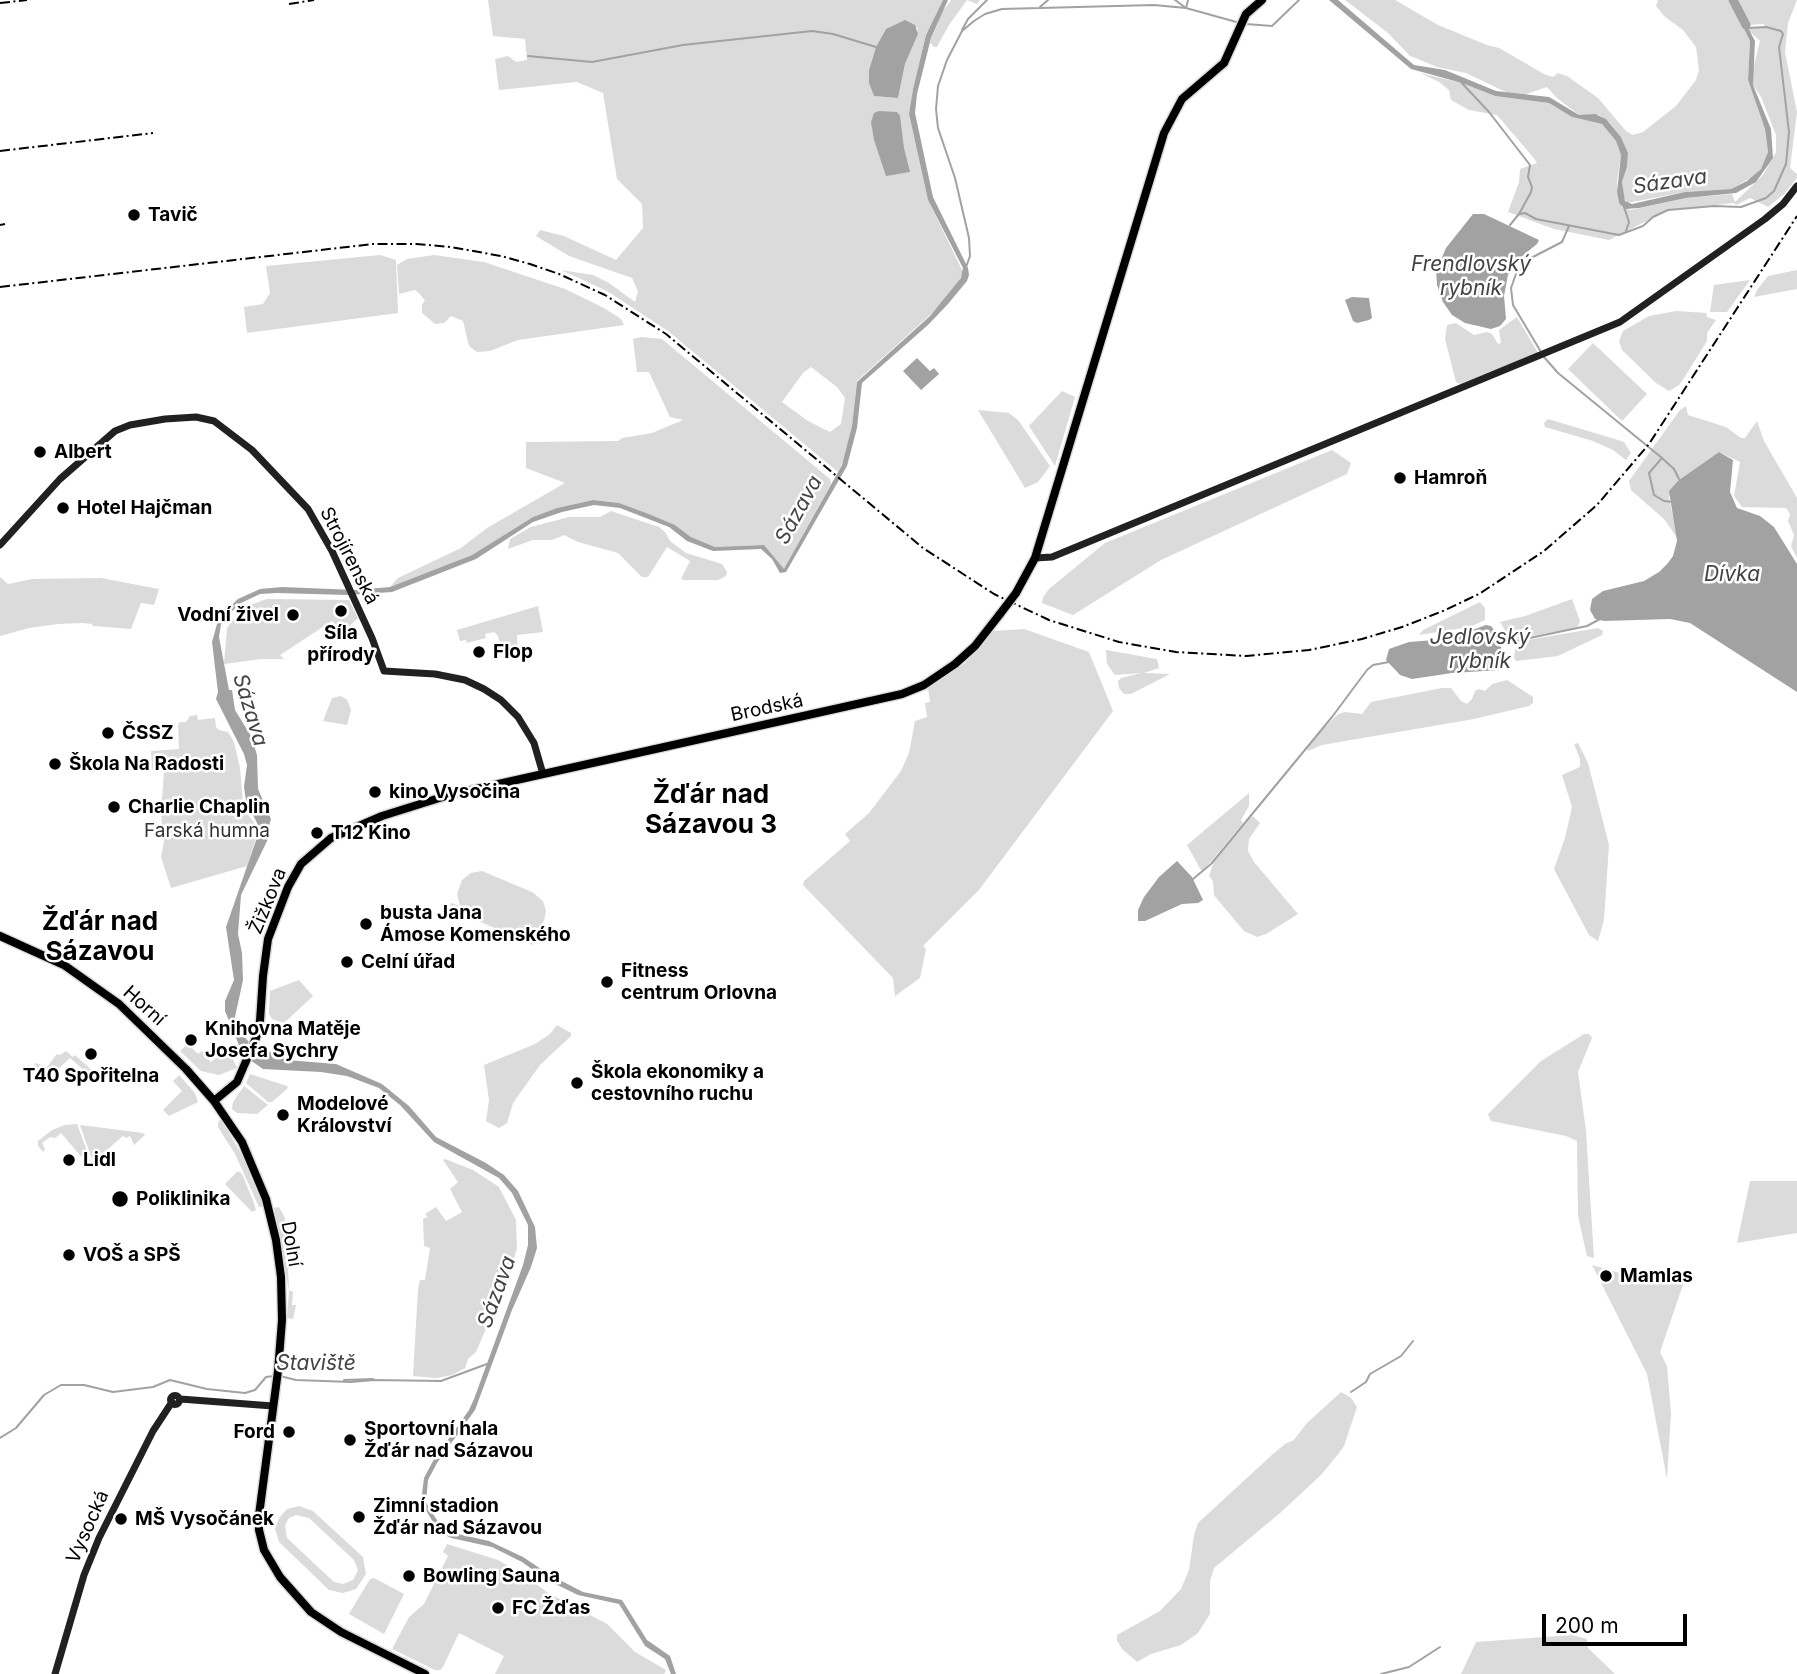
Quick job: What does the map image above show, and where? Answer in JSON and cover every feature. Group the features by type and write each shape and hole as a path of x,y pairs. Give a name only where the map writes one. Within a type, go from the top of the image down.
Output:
{"main road":[{"name":"Brodská","path":"449,795 902,694 924,685 955,664 975,646 1016,593 1035,558 1164,132 1182,99 1224,63 1246,14 1262,0"},
{"name":"Žižkova","path":"214,1101 237,1082 256,1038 268,939 288,887 301,864 322,845 344,831 407,807 449,795"},
{"name":"Horní","path":"0,936 64,965 111,998 156,1038 214,1101"},
{"name":"Dolní","path":"214,1101 247,1151 259,1178 272,1221 281,1277 282,1320 278,1375 260,1504 259,1530 262,1541 273,1568 311,1612 333,1627 425,1674"}],"street":[{"path":"1035,558 1052,557 1620,322 1765,219 1783,204 1797,187"},
{"name":"Strojírenská","path":"0,545 60,480 115,431 130,425 196,417 214,421 229,431 288,486 318,525 356,601 384,671 435,674 465,680 501,699 518,717 534,743 542,774"},
{"name":"Vysocká","path":"55,1674 84,1576 99,1538 147,1443 176,1401 273,1406"}],"green space":[{"path":"488,0 943,0 926,35 909,114 928,200 963,272 958,284 942,304 857,381 852,426 838,472 668,331 607,291 561,270 593,275 635,302 638,291 632,278 569,256 536,236 540,230 564,236 616,260 643,228 642,204 617,179 603,93 577,82 499,90 495,59 508,56 516,62 527,60 525,39 493,36","holes":["918,28 905,64 898,98 874,96 869,82 869,70 876,47 886,29","811,367 837,387 845,398 841,424 830,432 808,421 782,402 803,373"]},
{"path":"951,0 967,0 937,47 934,47 930,43 931,39"},
{"path":"1345,0 1395,0 1438,25 1499,48 1544,74 1553,77 1558,73 1567,76 1598,98 1626,131 1633,135 1643,132 1676,106 1696,80 1699,70 1696,47 1683,30 1664,16 1656,6 1658,0 1730,0 1750,41 1748,80 1765,129 1768,152 1761,169 1754,176 1731,189 1685,192 1627,203 1622,182 1628,153 1621,137 1609,122 1599,115 1579,115 1547,87 1524,95 1510,94 1466,73 1437,67 1410,56 1388,33"},
{"path":"1733,0 1797,0 1788,23 1785,52 1797,112 1790,168 1797,174 1797,178 1784,194 1768,207 1750,198 1736,205 1734,203 1668,210 1609,240 1554,229 1508,212 1519,182 1520,169 1537,163 1497,115 1469,110 1451,100 1449,90 1439,82 1420,73 1462,83 1495,96 1549,103 1572,117 1602,124 1616,141 1621,155 1617,181 1618,200 1623,208 1631,210 1686,198 1732,194 1735,202 1763,175 1776,152 1776,135 1761,97 1753,85 1753,69 1760,41 1748,27 1766,27 1763,24 1749,25"},
{"path":"380,255 396,260 398,313 247,333 244,307 263,304 270,293 266,266"},
{"path":"434,255 484,262 565,289 604,308 621,319 624,325 518,340 490,351 477,352 469,346 463,321 451,316 444,323 435,324 422,313 422,304 425,301 420,294 415,290 399,294 397,265 407,259"},
{"path":"1797,270 1797,289 1754,297 1768,276"},
{"path":"1750,280 1727,312 1710,312 1714,285"},
{"path":"1676,311 1706,313 1707,317 1716,320 1707,333 1707,341 1684,378 1669,391 1656,383 1622,350 1619,341 1623,331 1649,316"},
{"path":"1517,317 1538,353 1460,384 1456,382 1445,339 1447,325 1456,323 1474,335 1487,332 1492,334 1498,344 1501,343 1499,330"},
{"path":"633,339 662,339 830,479 831,484 784,570 764,545 715,547 649,514 619,503 593,500 557,508 533,517 472,555 390,587 398,578 461,548 487,528 565,483 526,468 526,442 618,441 652,433 683,420 670,417 649,372 637,372"},
{"path":"1593,343 1647,394 1622,421 1568,369"},
{"path":"1062,391 1075,397 1055,466 1029,426"},
{"path":"1686,406 1688,415 1726,427 1741,438 1745,438 1757,421 1764,441 1797,498 1797,558 1791,546 1794,535 1788,521 1790,514 1786,508 1742,507 1734,496 1740,462 1719,452 1679,480 1669,497 1677,538 1665,520 1631,490 1629,481 1680,410"},
{"path":"978,410 1009,413 1018,420 1050,466 1038,482 1025,488"},
{"path":"1548,419 1624,442 1631,453 1626,460 1613,450 1593,441 1545,427 1544,423"},
{"path":"1332,450 1351,463 1347,474 1161,560 1073,615 1042,603 1049,589 1105,543"},
{"path":"611,511 659,527 670,541 686,553 722,564 727,572 726,576 718,580 681,579 690,561 667,547 648,577 642,577 618,553 578,542 564,535 552,540 533,540 508,549 510,539 531,527 569,517 600,517"},
{"path":"0,577 8,584 32,579 101,578 159,589 154,605 141,603 131,629 83,623 58,624 0,636"},
{"path":"267,599 349,600 358,618 343,632 332,621 280,655 284,659 224,664 227,628 237,615 250,605"},
{"path":"1572,599 1580,621 1573,629 1519,638 1506,632 1500,622 1525,616"},
{"path":"1480,602 1485,608 1485,620 1470,627 1419,635 1423,630"},
{"path":"538,606 543,632 517,635 518,659 504,660 498,636 494,632 485,634 486,638 467,643 466,640 460,641 457,630"},
{"path":"1598,628 1603,631 1602,635 1558,656 1517,661 1514,659 1515,650 1521,641"},
{"path":"1024,629 1089,652 1113,711 979,890 923,946 926,949 920,978 895,996 893,978 803,885 804,881 850,841 845,834 869,813 901,771 909,753 915,721 927,717 925,703 930,702 928,688 965,663 993,631"},
{"path":"1106,650 1157,659 1159,668 1144,673 1170,674 1131,694 1124,694 1118,681 1141,673 1115,675 1107,664"},
{"path":"1507,680 1533,697 1533,703 1474,719 1322,745 1308,751 1307,748 1315,737 1338,714 1362,714 1371,702 1451,688 1461,701 1467,704 1475,691 1485,691 1492,684"},
{"path":"341,696 347,700 351,710 347,725 323,721 332,698"},
{"name":"Farská humna","path":"197,715 198,720 215,718 216,727 228,732 234,742 240,768 243,803 259,829 247,866 171,888 161,857 164,841 161,814 164,771 152,769 151,751 179,749 178,725 180,722 186,722 190,716"},
{"path":"1578,743 1588,763 1609,845 1604,920 1598,941 1589,935 1554,869 1572,807 1562,775 1580,767 1574,744"},
{"path":"1249,793 1249,806 1241,820 1243,823 1202,872 1187,845"},
{"path":"1253,816 1260,823 1249,839 1248,851 1254,862 1298,914 1257,937 1244,931 1217,899 1213,881 1209,876 1214,861 1244,823"},
{"path":"482,871 532,892 543,901 546,911 544,921 538,930 528,936 535,940 533,945 449,908 451,903 460,906 457,894 462,880 471,873"},
{"path":"299,980 313,996 284,1023 272,1019 269,1014 270,991"},
{"path":"557,1025 571,1033 571,1036 540,1065 513,1103 507,1123 499,1128 486,1121 489,1100 484,1065 535,1044 550,1034"},
{"path":"1584,1034 1589,1034 1592,1038 1578,1072 1586,1131 1594,1258 1587,1256 1578,1216 1577,1141 1566,1136 1491,1121 1488,1114 1541,1061"},
{"path":"188,1044 198,1054 202,1051 211,1062 228,1048 237,1068 219,1075 201,1071 180,1051"},
{"path":"66,1051 73,1057 75,1055 97,1075 94,1079 70,1058 45,1081 32,1067 36,1063 47,1067 57,1054"},
{"path":"250,1074 288,1088 272,1102 268,1102 246,1083"},
{"path":"179,1075 195,1093 198,1102 169,1116 163,1110 182,1091 173,1081"},
{"path":"244,1086 268,1105 257,1114 237,1113 232,1109 233,1102"},
{"path":"221,1119 248,1166 264,1207 259,1207 235,1154 218,1127"},
{"path":"77,1124 92,1164 90,1167 61,1133 42,1143 45,1149 43,1152 38,1146 38,1141 52,1130"},
{"path":"80,1125 145,1135 134,1145 130,1136 123,1136 93,1162"},
{"path":"443,1160 473,1170 499,1187 516,1220 517,1248 509,1275 476,1352 468,1359 465,1368 452,1375 437,1378 413,1376 418,1289 420,1280 425,1280 430,1248 424,1246 423,1219 428,1217 425,1214 436,1207 446,1221 462,1212 450,1189 458,1182"},
{"path":"238,1171 242,1174 254,1203 256,1210 252,1212 225,1184"},
{"path":"1750,1181 1797,1181 1797,1233 1737,1243"},
{"path":"279,1207 285,1218 284,1233 287,1235 283,1239 287,1261 292,1266 288,1269 289,1290 293,1292 292,1305 296,1305 293,1319 287,1318 289,1291 274,1208"},
{"path":"1592,1265 1637,1278 1647,1279 1674,1272 1686,1276 1660,1352 1667,1366 1671,1414 1667,1479 1647,1374"},
{"path":"1341,1392 1351,1398 1357,1407 1344,1446 1339,1453 1321,1475 1280,1513 1214,1568 1210,1581 1210,1614 1198,1633 1181,1645 1151,1654 1137,1662 1123,1650 1117,1641 1117,1635 1160,1611 1181,1589 1189,1570 1198,1523 1273,1454 1294,1440 1306,1424"},
{"path":"299,1506 313,1511 363,1557 366,1574 356,1589 343,1593 329,1590 279,1542 275,1529 279,1518 287,1509","holes":["296,1515 309,1518 354,1560 358,1570 353,1580 343,1584 334,1582 287,1538 285,1525 289,1518"]},
{"name":"FC Žďas","path":"447,1544 498,1560 548,1593 607,1624 635,1652 666,1670 664,1674 495,1674 504,1656 459,1633 440,1670 392,1649 409,1617 424,1604 448,1556 443,1552"},
{"path":"374,1578 404,1594 384,1634 349,1614 370,1579"},
{"path":"1572,1635 1587,1639 1588,1648 1615,1674 1461,1674 1476,1642"}],"water":[{"path":"943,0 948,0 931,38 915,113 933,197 969,275 967,281 928,325 862,383 857,428 847,466 786,572 780,573 772,559 761,549 713,551 687,541 669,527 620,508 594,505 533,522 476,559 392,592 348,595 260,594 241,603 221,624 219,637 229,690 232,690 235,710 251,736 257,755 258,789 271,819 268,839 241,895 238,934 243,980 235,1017 240,1032 248,1041 287,1060 336,1064 382,1084 409,1106 436,1137 504,1175 518,1191 535,1227 537,1248 531,1267 475,1410 437,1463 428,1480 426,1502 441,1526 449,1532 489,1541 523,1557 583,1592 622,1600 647,1640 670,1656 676,1674 671,1674 665,1659 645,1646 619,1604 578,1595 492,1547 451,1538 439,1532 421,1502 424,1478 474,1399 523,1265 528,1245 528,1225 512,1193 499,1178 434,1142 400,1105 379,1088 347,1076 263,1069 243,1055 225,1011 225,1001 234,980 226,927 260,829 246,801 244,787 247,765 244,754 216,699 218,692 212,642 219,617 238,599 260,589 282,587 356,590 390,587 472,555 533,517 557,508 593,500 619,503 649,514 715,547 764,545 784,569 842,465 852,426 857,382 930,316 961,278 963,268 928,200 909,114 926,35"},
{"path":"1329,0 1338,0 1414,65 1445,70 1496,91 1549,97 1579,115 1595,114 1606,119 1621,137 1628,153 1622,182 1625,201 1632,204 1685,192 1731,189 1747,181 1761,169 1768,152 1765,129 1748,80 1750,41 1730,0 1733,0 1755,41 1753,85 1771,129 1773,158 1756,182 1736,193 1686,198 1625,209 1619,203 1617,192 1621,155 1616,141 1602,124 1572,117 1549,103 1495,96 1462,83 1411,69"},
{"path":"905,20 915,25 918,34 905,64 898,98 874,96 869,83 869,70 876,47 886,29"},
{"path":"897,112 900,116 910,172 886,176 871,122 874,113"},
{"name":"Frendlovský rybník","path":"1473,214 1484,214 1539,240 1520,258 1508,275 1504,296 1506,319 1500,326 1491,329 1465,323 1452,315 1443,302 1437,285 1436,271 1446,248"},
{"path":"1352,297 1369,298 1372,318 1357,323 1353,321 1345,300"},
{"path":"917,358 930,371 934,368 939,374 921,390 903,371"},
{"name":"Dívka","path":"1719,452 1733,460 1730,492 1737,508 1760,516 1774,527 1797,564 1797,692 1690,623 1670,619 1604,621 1595,619 1590,610 1592,599 1603,591 1644,581 1668,563 1677,541 1669,491 1679,480"},
{"name":"Jedlovský rybník","path":"1486,625 1491,626 1499,636 1504,664 1501,670 1412,679 1400,675 1386,660 1389,649 1409,642 1447,639"},
{"path":"1177,861 1192,877 1203,900 1182,904 1145,921 1138,921 1138,910 1144,897 1159,877"}],"waterway":[{"path":"962,30 968,19 987,0"},
{"path":"1040,7 1048,0"},
{"path":"1175,0 1186,8 1188,0"},
{"path":"1246,24 1272,26 1299,0"},
{"name":"Sázava","path":"1733,0 1746,25"},
{"path":"966,267 970,256 969,238 955,178 938,128 936,109 938,86 947,60 962,31 985,14 1002,9 1154,5 1186,8 1240,23"},
{"path":"1459,80 1489,112 1530,165 1528,177 1531,192 1519,214 1525,213 1536,219 1619,235 1643,226 1653,217 1668,210 1714,206 1741,207 1766,198 1774,191 1786,164 1789,132 1779,47 1783,34 1766,27 1748,28"},
{"path":"528,56 592,62 683,45 812,31 833,34 876,47"},
{"path":"1624,207 1629,222 1626,231"},
{"path":"1510,225 1519,214"},
{"path":"1541,352 1513,305 1511,288 1516,274 1529,259 1562,242 1569,226"},
{"path":"1544,357 1558,373 1662,458 1674,469 1679,479"},
{"path":"1661,459 1649,473 1654,495 1672,502"},
{"path":"1501,644 1587,626 1600,619"},
{"path":"1193,879 1211,864 1332,717 1367,670 1373,665 1389,662"},
{"path":"1351,1392 1366,1382 1370,1374 1401,1356 1413,1341"},
{"name":"Staviště","path":"280,1376 296,1380 351,1382 441,1381 487,1364"},
{"name":"Staviště","path":"0,1438 16,1428 44,1395 61,1385 84,1385 113,1392 153,1387 170,1380 207,1389 245,1393 255,1390 266,1377 274,1376"},
{"name":"Staviště","path":"344,1380 373,1379"},
{"path":"1381,1674 1409,1667 1440,1647"}],"railway":[{"path":"0,3 27,0"},
{"path":"289,4 314,0"},
{"path":"0,151 153,133"},
{"path":"0,287 373,244 451,247 530,264 605,295 666,334 923,548 994,594 1049,620 1119,642 1176,652 1246,656 1309,650 1402,627 1479,594 1544,551 1597,505 1649,444 1797,216"},
{"path":"0,225 5,224"}],"place":[{"name":"Tavič","path":"134,215"},
{"name":"Albert","path":"40,452"},
{"name":"Hamroň","path":"1400,478"},
{"name":"Hotel Hajčman","path":"63,508"},
{"name":"Síla přírody","path":"341,611"},
{"name":"Vodní živel","path":"293,615"},
{"name":"Flop","path":"479,652"},
{"name":"ČSSZ","path":"108,733"},
{"name":"Škola Na Radosti","path":"55,764"},
{"name":"kino Vysočina","path":"375,792"},
{"name":"Charlie Chaplin","path":"114,807"},
{"name":"T12 Kino","path":"317,833"},
{"name":"busta Jana Ámose Komenského","path":"366,924"},
{"name":"Celní úřad","path":"347,962"},
{"name":"Fitness centrum Orlovna","path":"607,982"},
{"name":"Knihovna Matěje Josefa Sychry","path":"191,1040"},
{"name":"T40 Spořitelna","path":"91,1054"},
{"name":"Škola ekonomiky a cestovního ruchu","path":"577,1083"},
{"name":"Modelové Království","path":"283,1115"},
{"name":"Lidl","path":"69,1160"},
{"name":"Poliklinika","path":"120,1199"},
{"name":"VOŠ a SPŠ","path":"69,1255"},
{"name":"Mamlas","path":"1606,1276"},
{"name":"Ford","path":"289,1432"},
{"name":"Sportovní hala Žďár nad Sázavou","path":"350,1440"},
{"name":"Zimní stadion Žďár nad Sázavou","path":"359,1517"},
{"name":"MŠ Vysočánek","path":"121,1519"},
{"name":"Bowling Sauna","path":"409,1576"},
{"name":"FC Žďas","path":"498,1608"}],"district":[{"name":"Žďár nad Sázavou 3","path":"711,810"},
{"name":"Žďár nad Sázavou","path":"100,937"}]}
